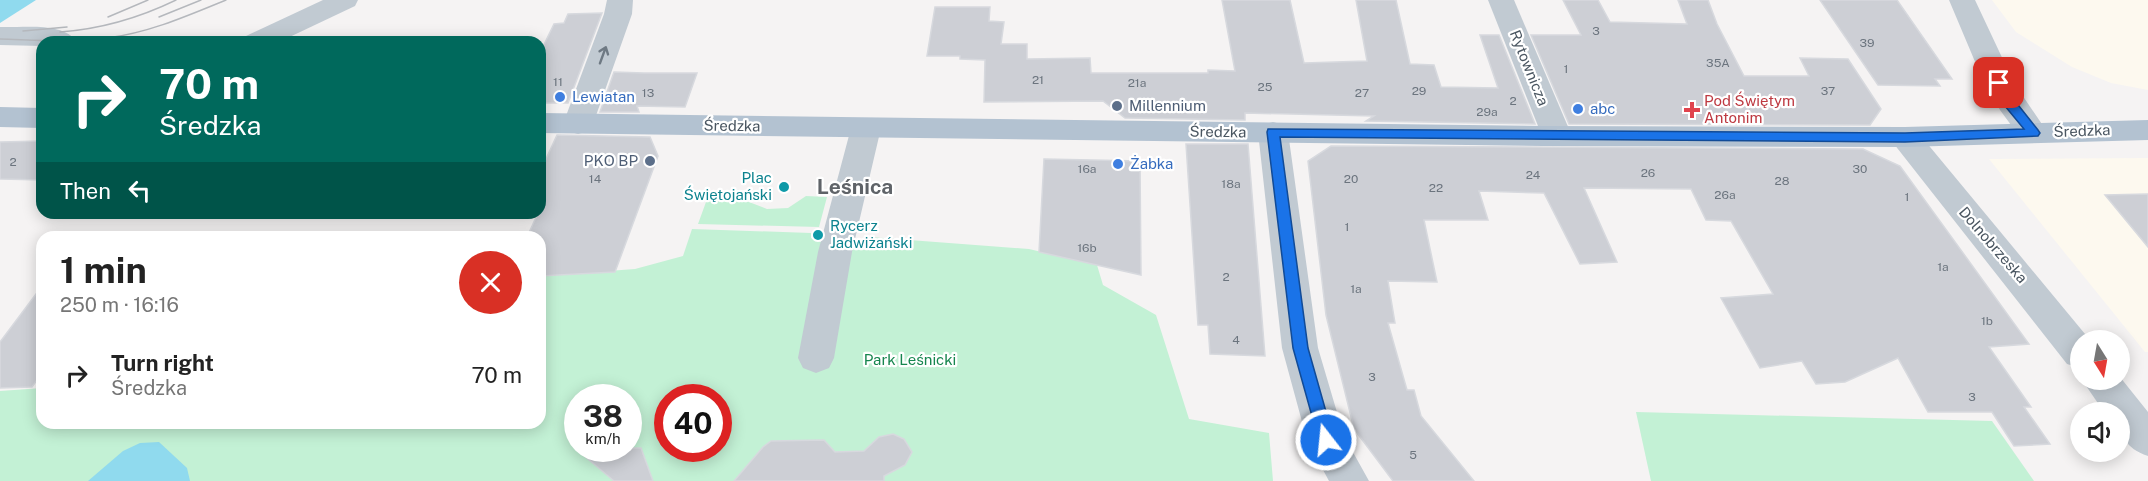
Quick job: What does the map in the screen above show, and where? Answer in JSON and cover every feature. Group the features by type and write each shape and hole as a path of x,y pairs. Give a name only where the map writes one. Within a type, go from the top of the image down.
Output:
{"main road":[{"path":"0,117 36,118"},
{"name":"Średzka","path":"546,123 1557,136 1905,137 2148,130"}],"street":[{"path":"269,36 345,0"},
{"path":"578,124 618,14 620,0"},
{"name":"Rytownicza","path":"1501,0 1557,136"},
{"path":"1962,0 2010,103 2034,133"},
{"path":"0,36 36,37"},
{"path":"818,345 836,252 866,128"},
{"path":"1273,132 1300,348 1326,440 1348,481"},
{"name":"Dolnobrzeska","path":"1905,137 1978,230 2020,275 2070,341"},
{"path":"2108,390 2148,440"}],"shaded area":[{"path":"1992,0 2148,0 2148,90 2111,83 2072,67 2016,32"},
{"path":"2148,158 2148,352 2145,352 2130,333 2130,330 2127,330 1989,159"}],"green space":[{"path":"710,191 743,193 749,202 767,209 788,208 806,196 827,197 819,227 698,224"},
{"name":"Park Leśnicki","path":"692,229 811,233 811,238 849,253 858,240 870,237 1029,249 1097,265 1103,285 1156,315 1189,419 1269,433 1273,481 0,481 0,391 36,388 36,429 546,429 546,276 635,269 683,256"},
{"path":"1636,412 1992,421 2034,481 1651,481"}],"water":[{"path":"0,0 36,0 0,23"},
{"path":"159,442 187,468 190,481 88,481 123,451 140,443"}],"building":[{"path":"1222,0 1290,0 1304,63 1367,61 1356,0 1396,0 1410,64 1434,65 1441,87 1498,88 1480,35 1499,35 1535,124 1366,121 1374,116 1245,113 1245,120 1125,118 1103,101 984,102 985,60 960,59 960,56 927,56 935,7 990,7 989,21 1004,22 1001,44 1027,44 1027,59 1090,58 1091,73 1235,71"},
{"path":"1563,0 1598,0 1610,22 1687,24 1678,0 1708,0 1717,24 1744,76 1809,76 1800,58 1848,59 1881,109 1870,125 1569,124 1531,35 1581,35"},
{"path":"1820,0 1897,0 1952,79 1935,79 1940,86 1878,85"},
{"path":"602,13 568,103 546,103 546,41 554,24 564,23 568,14"},
{"path":"614,72 697,73 685,107 637,106 639,112 600,112"},
{"path":"557,135 650,137 658,156 615,272 546,276 546,231 530,231 535,219 546,219 546,159"},
{"path":"36,141 36,180 0,179 0,142"},
{"path":"1186,144 1248,144 1265,356 1210,354 1208,325 1198,325"},
{"path":"1331,146 1863,149 1900,166 2029,344 1989,347 2031,407 2024,407 2050,444 2014,446 1992,412 1928,412 1898,358 1845,382 1816,384 1802,361 1760,368 1721,298 1773,294 1731,221 1706,220 1691,189 1584,188 1617,262 1580,264 1544,193 1479,191 1488,220 1424,220 1437,282 1388,281 1395,323 1388,323 1407,390 1414,390 1421,416 1474,481 1393,481 1354,429 1326,315 1308,161"},
{"path":"1044,159 1140,161 1141,275 1039,252"},
{"path":"2148,194 2148,247 2105,195"},
{"path":"36,294 36,381 32,387 0,388 0,342"},
{"path":"893,434 904,439 912,452 905,465 884,476 884,481 734,481 771,441 824,440 835,452 864,451 879,437"},
{"path":"642,451 653,481 614,481 592,462 642,462"}],"tram line":[{"path":"108,17 148,0"},
{"path":"60,32 120,22 176,0"},
{"path":"159,17 201,0"},
{"path":"122,36 167,23 226,0"},
{"path":"23,31 67,27"},
{"path":"0,39 36,40"}],"place":[{"name":"Lewiatan","path":"560,97"},
{"name":"Millennium","path":"1117,106"},
{"name":"abc","path":"1578,109"},
{"name":"Pod Świętym Antonim","path":"1692,110"},
{"name":"PKO BP","path":"650,161"},
{"name":"Żabka","path":"1118,164"},
{"name":"Plac Świętojański","path":"784,187"},
{"name":"Rycerz Jadwiżański","path":"818,235"}],"district":[{"name":"Leśnica","path":"855,187"}],"route":[{"path":"1326,440 1300,348 1273,132 1543,136 1905,137 2034,133 2010,103 1999,83"}]}
